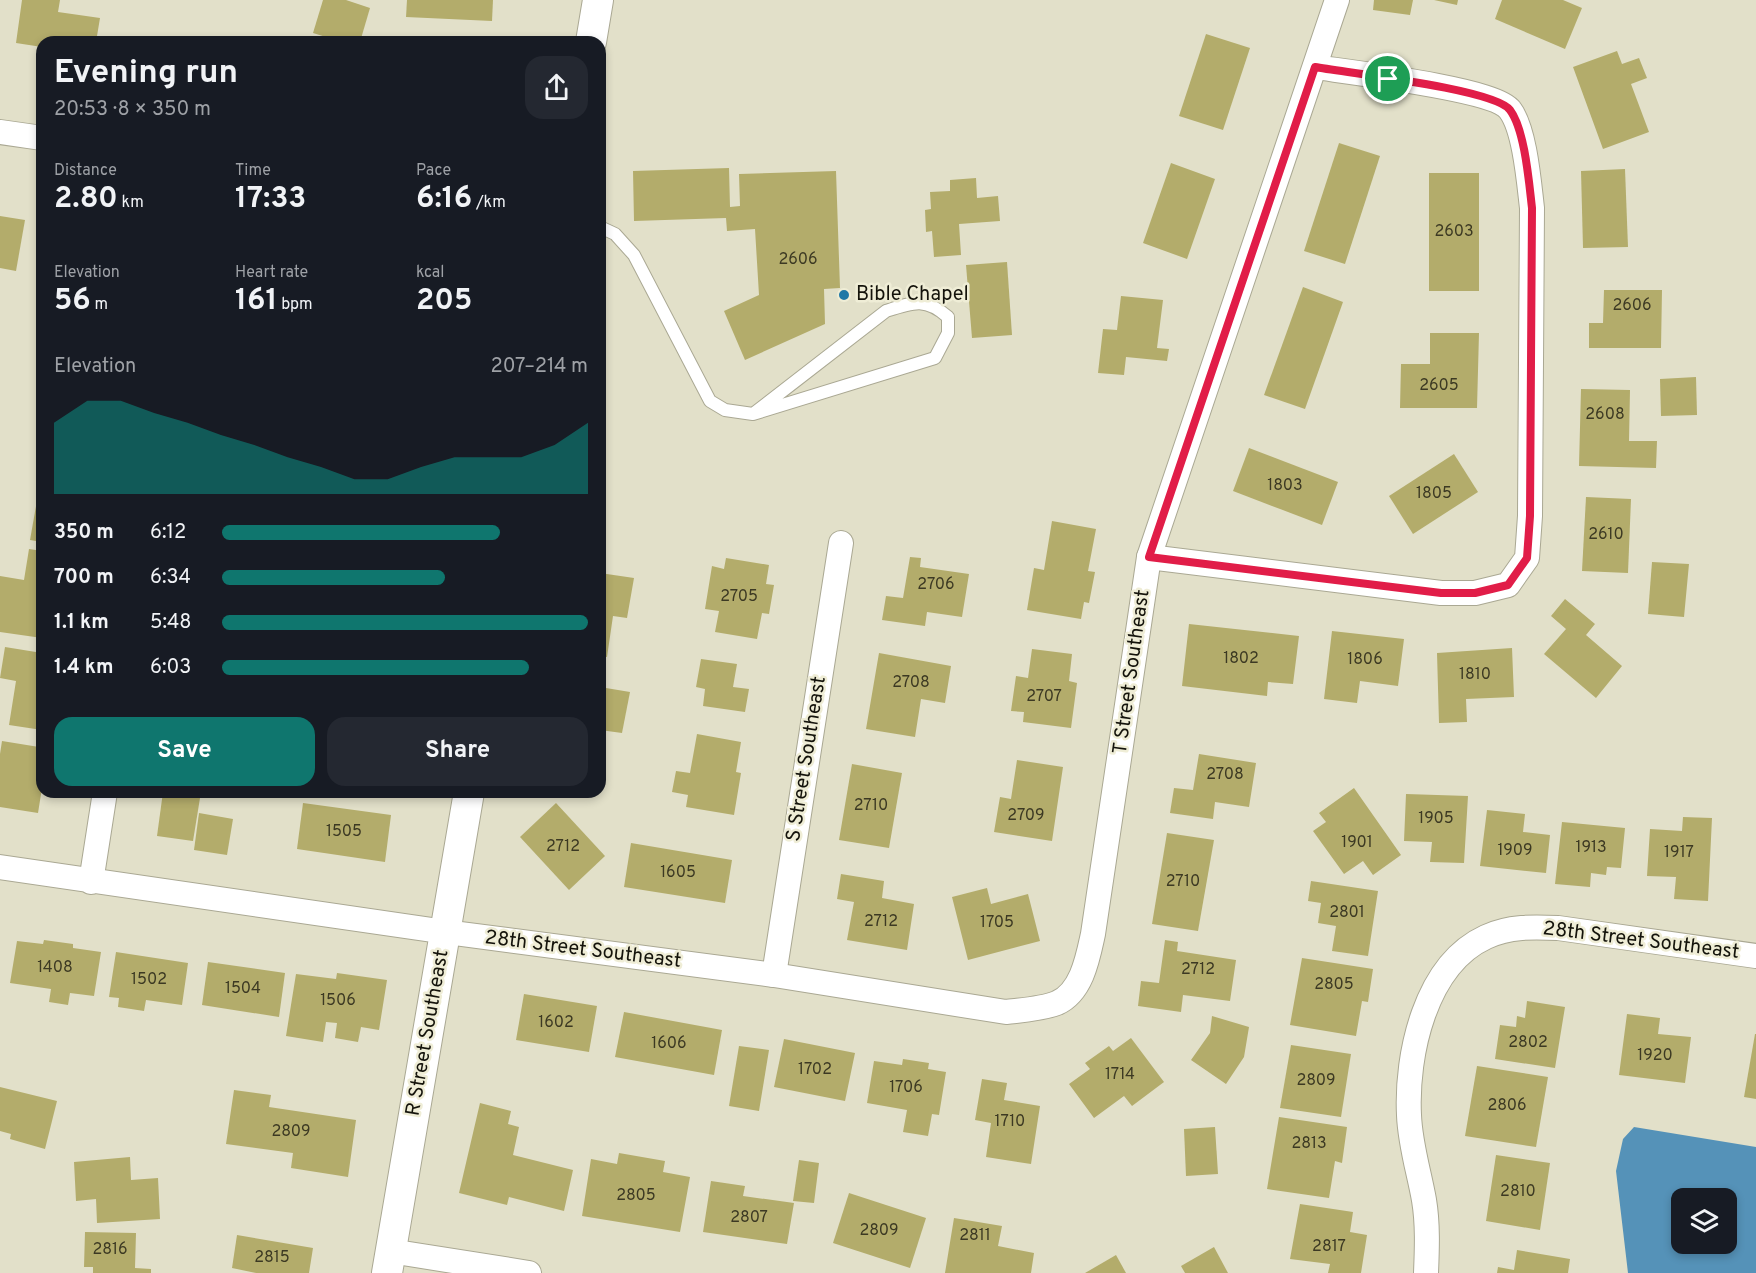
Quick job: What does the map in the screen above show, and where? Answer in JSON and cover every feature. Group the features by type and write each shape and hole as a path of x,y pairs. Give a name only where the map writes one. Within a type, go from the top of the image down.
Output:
{"street":[{"path":"592,36 598,0"},
{"name":"T Street Southeast","path":"1059,1002 1074,988 1087,964 1149,557 1337,0"},
{"path":"1149,557 1441,593 1475,593 1508,585 1527,558 1530,516 1532,208 1527,165 1518,126 1510,109 1490,98 1462,91 1315,67"},
{"path":"0,132 36,137"},
{"name":"S Street Southeast","path":"774,975 841,543"},
{"path":"91,882 104,798"},
{"name":"R Street Southeast","path":"389,1262 467,798"},
{"name":"28th Street Southeast","path":"0,867 446,932 774,975 1006,1012 1033,1009 1059,1002"},
{"name":"28th Street Southeast","path":"1426,1273 1425,1210 1410,1134 1410,1074 1424,1011 1438,983 1461,956 1485,937 1501,931 1538,927 1756,956"},
{"path":"389,1262 529,1273"}],"lane":[{"path":"606,230 615,234 634,255 710,401 725,410 753,414 935,358 948,333 948,316 936,306 912,302 886,311 753,414"}],"water":[{"path":"1634,1127 1756,1147 1756,1273 1628,1273 1616,1171 1623,1139"}],"building":[{"path":"22,0 60,0 58,12 100,18 97,36 36,36 36,46 16,43"},
{"path":"323,0 346,0 370,8 362,36 323,36 313,33"},
{"path":"407,0 493,0 492,21 406,17"},
{"path":"1374,0 1413,0 1410,15 1373,10"},
{"path":"1434,0 1458,0 1457,5"},
{"path":"1502,0 1563,0 1582,8 1565,49 1495,19"},
{"path":"1206,34 1250,48 1223,130 1179,116"},
{"path":"1617,51 1622,64 1639,58 1647,78 1631,84 1649,132 1603,149 1573,67"},
{"path":"1339,143 1380,156 1345,264 1304,251"},
{"path":"1171,163 1215,179 1187,259 1143,243"},
{"path":"729,168 730,207 740,206 739,174 836,171 840,288 824,289 825,324 745,360 724,311 759,295 755,229 727,231 726,218 634,221 633,171"},
{"path":"1625,169 1628,247 1583,248 1581,171"},
{"path":"1429,173 1479,173 1479,291 1429,291"},
{"path":"976,178 977,198 998,196 1000,221 959,224 961,255 934,257 932,231 926,232 925,210 931,209 930,192 950,191 950,180"},
{"path":"0,216 25,220 16,271 0,268"},
{"path":"1007,262 1012,335 972,338 966,265"},
{"path":"1303,287 1343,302 1305,409 1264,395"},
{"path":"1604,290 1662,290 1661,348 1589,348 1589,323 1603,323"},
{"path":"1121,296 1163,300 1157,348 1169,349 1167,361 1126,357 1124,375 1098,373 1103,329 1117,330"},
{"path":"1430,333 1479,333 1477,408 1400,408 1401,364 1430,364"},
{"path":"1696,377 1697,415 1661,416 1660,379"},
{"path":"1581,389 1630,390 1629,441 1657,441 1656,468 1579,466"},
{"path":"1249,448 1338,482 1322,525 1233,491"},
{"path":"1454,454 1478,492 1413,534 1389,496"},
{"path":"1586,497 1631,499 1628,573 1582,571"},
{"path":"36,506 36,541 30,540"},
{"path":"1052,521 1096,529 1088,571 1095,572 1089,603 1084,602 1081,619 1027,610 1034,568 1044,570"},
{"path":"29,549 36,550 36,637 0,632 0,576 24,580"},
{"path":"910,557 921,558 920,567 969,574 962,617 927,612 925,626 882,620 886,596 903,598"},
{"path":"726,558 769,565 766,584 774,585 769,614 762,613 757,639 715,632 719,611 705,609 712,566 724,569"},
{"path":"1652,562 1689,564 1684,617 1648,614"},
{"path":"606,574 634,578 627,618 613,616 607,657"},
{"path":"1565,599 1595,624 1586,635 1622,666 1596,698 1544,654 1566,629 1551,616"},
{"path":"1189,624 1299,636 1293,684 1268,682 1267,696 1182,686"},
{"path":"1332,631 1404,639 1398,686 1360,681 1357,703 1324,699"},
{"path":"5,647 36,652 36,729 9,725 16,681 0,678"},
{"path":"1512,648 1514,697 1466,699 1467,722 1439,723 1437,653"},
{"path":"1032,649 1072,654 1069,681 1077,683 1071,728 1023,722 1024,712 1011,711 1016,676 1028,678"},
{"path":"879,653 951,666 945,703 921,699 915,737 866,729"},
{"path":"701,659 737,664 733,687 749,689 745,712 703,706 705,689 696,687"},
{"path":"606,688 630,692 622,733 606,731"},
{"path":"697,734 741,742 736,772 741,773 734,815 686,807 688,795 672,792 676,771 690,773"},
{"path":"2,741 36,747 36,798 40,798 38,813 0,807"},
{"path":"1199,754 1256,763 1249,807 1215,802 1213,819 1170,813 1174,788 1193,790"},
{"path":"1017,760 1063,767 1052,841 994,832 1000,797 1011,799"},
{"path":"852,764 902,773 889,848 839,840"},
{"path":"1354,788 1401,855 1373,875 1363,861 1344,874 1313,831 1326,822 1319,813"},
{"path":"1406,794 1468,796 1464,863 1430,862 1432,842 1404,841"},
{"path":"162,798 200,798 193,841 157,836"},
{"path":"303,803 391,815 385,862 297,849"},
{"path":"556,803 605,856 569,890 520,837"},
{"path":"1487,810 1525,814 1523,832 1550,835 1546,873 1480,866"},
{"path":"199,813 233,819 227,855 194,850"},
{"path":"1683,817 1712,818 1708,901 1674,899 1676,877 1647,876 1650,829 1682,831"},
{"path":"1562,822 1625,828 1621,868 1607,867 1606,875 1591,873 1590,887 1555,884"},
{"path":"1167,833 1214,840 1198,931 1152,924"},
{"path":"631,843 732,860 725,903 624,887"},
{"path":"841,874 884,881 882,898 914,904 907,950 847,940 854,902 837,899"},
{"path":"1311,881 1378,891 1368,956 1332,951 1336,926 1318,923 1321,903 1308,901"},
{"path":"987,888 991,904 1028,894 1040,941 968,960 952,897"},
{"path":"44,940 73,944 73,948 101,952 94,996 70,993 68,1005 49,1002 51,989 10,983 17,941 43,944"},
{"path":"1165,940 1178,942 1177,951 1236,960 1230,1001 1183,995 1181,1012 1138,1006 1141,981 1159,983"},
{"path":"116,952 188,963 182,1005 146,1000 144,1011 118,1007 119,998 109,997"},
{"path":"1302,958 1373,969 1368,1002 1362,1001 1356,1036 1290,1025"},
{"path":"208,962 285,973 279,1017 202,1005"},
{"path":"337,973 387,980 379,1030 361,1027 358,1042 335,1038 337,1023 326,1022 323,1042 286,1036 296,974 336,979"},
{"path":"524,994 597,1006 589,1052 516,1040"},
{"path":"1527,1001 1565,1007 1555,1068 1495,1059 1500,1025 1516,1027 1517,1016 1525,1018"},
{"path":"624,1012 722,1030 714,1075 615,1057"},
{"path":"1627,1014 1660,1018 1658,1034 1691,1037 1685,1083 1619,1075"},
{"path":"1212,1016 1249,1027 1244,1057 1226,1084 1191,1060 1210,1033"},
{"path":"1756,1034 1756,1099 1744,1097"},
{"path":"1131,1038 1164,1082 1132,1106 1124,1096 1094,1118 1069,1084 1090,1069 1085,1063 1109,1046 1113,1051"},
{"path":"784,1039 855,1053 845,1101 774,1087"},
{"path":"1291,1045 1351,1054 1341,1117 1280,1108"},
{"path":"739,1046 769,1050 759,1111 729,1106"},
{"path":"903,1059 929,1063 928,1069 946,1072 939,1115 932,1114 928,1136 903,1132 907,1110 867,1103 874,1061 902,1065"},
{"path":"1477,1066 1548,1077 1536,1147 1465,1136"},
{"path":"982,1079 1007,1083 1004,1100 1040,1106 1031,1164 986,1157 991,1123 975,1120"},
{"path":"0,1087 57,1101 45,1149 10,1139 11,1134 0,1131"},
{"path":"234,1090 271,1095 269,1107 356,1120 348,1177 291,1168 293,1153 226,1144"},
{"path":"480,1103 511,1111 508,1124 519,1127 513,1155 573,1170 564,1211 509,1197 507,1205 459,1193"},
{"path":"1279,1117 1347,1127 1342,1163 1335,1161 1329,1198 1267,1189"},
{"path":"1215,1127 1218,1174 1186,1176 1184,1129"},
{"path":"619,1153 665,1161 663,1172 690,1177 680,1232 582,1216 591,1159 617,1164"},
{"path":"1496,1155 1550,1163 1540,1230 1486,1221"},
{"path":"130,1157 131,1180 158,1178 160,1219 97,1223 96,1199 76,1201 74,1162"},
{"path":"799,1160 819,1163 814,1203 793,1201"},
{"path":"711,1181 745,1186 743,1196 794,1203 787,1244 703,1232"},
{"path":"849,1193 926,1218 910,1268 833,1243"},
{"path":"1300,1204 1353,1212 1350,1232 1367,1235 1361,1273 1328,1273 1330,1264 1290,1259"},
{"path":"954,1218 1002,1226 998,1246 1034,1253 1031,1273 945,1273"},
{"path":"85,1232 136,1233 135,1268 151,1269 151,1273 93,1273 93,1267 84,1267"},
{"path":"237,1235 313,1248 309,1273 256,1273 232,1268"},
{"path":"1214,1247 1228,1273 1185,1273 1181,1266"},
{"path":"1517,1250 1570,1259 1568,1273 1497,1273 1498,1267 1514,1270"},
{"path":"1116,1255 1126,1273 1085,1273"}],"place":[{"name":"Bible Chapel","path":"844,295"}],"route":[{"path":"1315,67 1388,79 1490,98 1510,109 1518,126 1527,165 1532,208 1530,516 1527,558 1508,585 1475,593 1441,593 1149,557 1315,67"}]}
